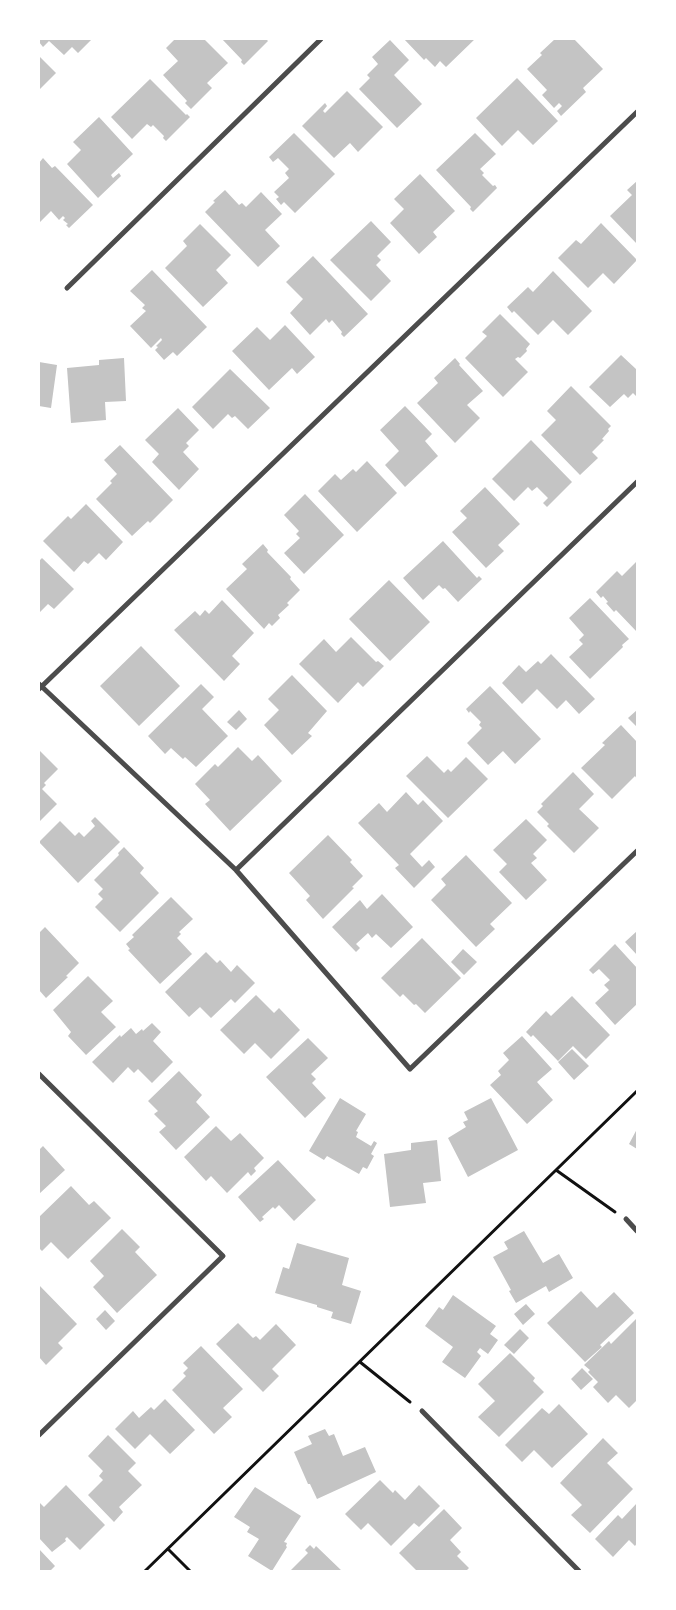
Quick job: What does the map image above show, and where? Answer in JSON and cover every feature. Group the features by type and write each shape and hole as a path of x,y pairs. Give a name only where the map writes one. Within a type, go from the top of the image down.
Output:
{"street":[{"path":"67,288 321,39"},
{"path":"637,112 40,687 236,870 410,1069 637,851"},
{"path":"236,870 637,482"},
{"path":"39,1074 223,1256 39,1435"},
{"path":"626,1219 637,1231"},
{"path":"422,1412 579,1571"}],"path":[{"path":"145,1571 637,1091"},
{"path":"556,1170 626,1219"},
{"path":"360,1362 422,1412"},
{"path":"168,1548 190,1571"}],"building":[{"path":"39,39 92,39 78,53 72,47 64,55 49,41 43,47"},
{"path":"175,39 204,39 228,63 207,83 212,88 191,109 185,103 187,101 163,75 178,61 166,48"},
{"path":"222,39 266,39 268,41 244,65 241,62 242,60"},
{"path":"404,39 475,39 446,67 440,61 435,67 426,58 424,60"},
{"path":"555,39 574,39 603,69 583,88 586,92 561,116 557,111 562,106 559,103 554,108 542,95 547,90 527,69"},
{"path":"390,40 409,60 394,75 422,104 397,128 359,89 370,78 367,75 378,64 372,57"},
{"path":"39,56 56,73 39,90"},
{"path":"517,78 558,121 533,145 518,130 502,146 476,118"},
{"path":"150,79 190,117 166,141 163,138 164,136 153,125 151,127 147,124 132,139 111,117"},
{"path":"347,91 383,127 358,152 350,143 334,158 302,126 325,103 327,106 323,111 325,113"},
{"path":"99,117 133,154 111,175 113,178 119,173 121,176 98,198 67,164 81,150 73,142"},
{"path":"294,133 335,174 295,213 284,202 281,205 276,199 279,197 274,192 289,178 285,173 289,169 278,158 273,162 269,157"},
{"path":"475,133 496,154 480,169 484,173 482,175 497,188 473,212 470,209 471,207 436,170"},
{"path":"43,158 52,168 55,166 93,205 69,228 66,225 68,224 63,220 65,218 63,216 59,220 51,211 39,223 39,163"},
{"path":"420,174 455,211 433,232 437,237 419,254 390,223 404,209 394,199"},
{"path":"637,181 637,244 610,216 632,195 627,190"},
{"path":"225,190 239,205 242,203 246,207 261,192 282,214 265,230 280,246 258,267 205,212"},
{"path":"371,221 391,242 377,256 381,260 376,265 391,281 371,301 330,260"},
{"path":"601,223 637,260 614,284 603,273 588,288 558,258 576,240 581,244"},
{"path":"200,224 231,255 216,270 228,283 203,307 165,268 187,246 183,241"},
{"path":"313,256 368,314 344,337 332,320 329,323 326,319 310,335 290,313 303,299 286,282"},
{"path":"152,270 207,327 177,356 173,352 164,360 155,350 162,340 161,338 151,348 130,326 146,311 142,308 145,305 130,291"},
{"path":"553,271 592,311 568,335 553,320 538,335 514,311 512,313 507,307 528,287 533,292"},
{"path":"500,314 530,344 526,349 527,351 520,358 515,359 528,372 503,397 465,358 487,336 482,332"},
{"path":"285,325 315,357 297,374 292,368 269,390 232,351 257,327 270,340"},
{"path":"621,355 636,369 637,367 637,397 633,393 628,398 624,394 610,407 589,387"},
{"path":"124,358 126,401 105,402 106,420 71,423 67,368 99,365 99,360"},
{"path":"455,358 483,391 467,405 480,418 455,443 417,403 438,383 434,378"},
{"path":"39,362 57,365 51,408 39,406"},
{"path":"230,369 270,408 248,429 235,416 232,418 228,414 213,429 192,407"},
{"path":"571,386 611,426 602,439 604,440 592,452 598,458 580,475 541,435 556,420 547,411"},
{"path":"405,406 432,434 425,441 438,456 405,487 385,465 399,451 380,430"},
{"path":"178,408 199,430 186,443 189,446 183,452 199,469 179,490 152,462 159,454 145,440"},
{"path":"531,440 572,482 547,507 543,503 548,498 537,487 532,491 528,487 514,501 492,479"},
{"path":"120,445 173,500 150,523 148,521 132,536 96,499 112,483 110,481 117,474 104,460"},
{"path":"367,461 397,493 357,532 318,491 335,474 341,480 353,469 356,472"},
{"path":"485,487 520,524 498,545 504,551 486,568 452,532 467,518 460,511"},
{"path":"305,494 344,535 304,574 284,553 300,538 296,534 299,531 284,515"},
{"path":"86,504 123,542 106,560 99,553 88,564 84,561 74,572 43,541 68,516 71,519"},
{"path":"443,541 477,578 479,576 482,579 458,602 445,588 443,589 439,585 423,600 403,578"},
{"path":"263,544 268,550 267,552 291,577 290,579 300,590 287,603 289,605 278,615 280,618 272,626 269,623 264,629 226,589 247,569 242,564"},
{"path":"42,558 74,589 54,609 48,604 39,613 39,561"},
{"path":"637,561 637,632 616,610 614,612 603,596 601,598 596,592 617,571 622,576"},
{"path":"389,580 430,622 390,661 349,619"},
{"path":"590,598 629,639 590,679 569,657 583,644 579,640 584,635 569,618"},
{"path":"222,600 254,633 232,656 240,664 224,681 174,630 195,611 200,616 205,610 209,614"},
{"path":"351,637 376,662 378,661 384,666 363,687 358,682 338,703 299,664 324,639 336,652"},
{"path":"141,646 180,686 139,726 100,686"},
{"path":"551,654 595,699 579,714 566,700 557,709 537,689 522,704 502,683 519,665 526,672 538,661 541,664"},
{"path":"292,675 327,711 308,733 312,736 292,755 264,725 279,710 268,699"},
{"path":"201,684 214,697 202,709 228,736 196,767 171,748 165,754 148,736"},
{"path":"490,686 541,739 515,764 503,751 488,765 467,743 482,728 479,725 481,722 466,709"},
{"path":"239,710 247,719 236,730 227,722"},
{"path":"637,710 637,727 628,718"},
{"path":"621,725 637,742 637,779 635,776 612,799 581,768 605,745 602,743"},
{"path":"238,747 252,761 258,755 282,781 230,831 205,804 210,800 195,784 215,764 218,767"},
{"path":"39,750 58,769 44,783 46,785 42,789 57,804 39,822"},
{"path":"427,756 444,773 448,769 451,772 466,757 488,779 448,818 406,776"},
{"path":"573,772 594,794 579,809 599,828 574,853 547,826 549,824 537,812 543,806 541,804"},
{"path":"406,792 418,805 423,800 443,821 410,854 422,867 429,860 435,867 414,888 395,868 399,865 358,823 379,803 387,812"},
{"path":"95,817 120,842 78,883 39,842 60,821 75,836 79,832 84,837 95,826 91,821"},
{"path":"526,819 547,840 533,854 537,858 531,863 547,880 526,900 499,872 507,864 493,850"},
{"path":"328,835 352,860 350,862 363,876 352,887 354,888 323,919 306,900 310,896 289,873"},
{"path":"124,847 144,868 140,873 159,893 120,932 95,907 103,899 98,894 103,889 94,880 119,855 118,853"},
{"path":"466,855 512,903 490,924 495,929 476,947 431,900 446,885 441,879"},
{"path":"382,894 413,927 391,948 376,934 372,938 368,933 356,944 360,948 356,952 332,927 360,900 367,909"},
{"path":"171,897 193,919 179,932 181,934 177,938 192,954 160,984 128,950 130,949 126,944 134,937 132,935"},
{"path":"45,927 79,963 66,976 68,977 46,998 39,990 39,933"},
{"path":"637,931 637,955 625,942"},
{"path":"422,938 461,978 425,1013 403,994 400,997 381,978"},
{"path":"615,944 637,968 637,1004 615,1025 595,1003 609,990 604,985 610,980 599,969 593,974 589,970"},
{"path":"463,949 477,962 464,975 451,962"},
{"path":"206,952 217,963 220,960 231,972 237,965 255,983 235,1003 231,999 211,1018 200,1007 189,1017 165,992"},
{"path":"88,976 113,1001 101,1012 116,1027 86,1055 68,1036 71,1032 53,1010"},
{"path":"256,995 274,1013 279,1008 300,1030 271,1059 255,1043 244,1054 220,1030"},
{"path":"572,996 610,1035 586,1059 573,1046 558,1061 533,1035 531,1037 526,1032 546,1011 551,1016"},
{"path":"152,1023 161,1032 153,1041 173,1062 152,1083 138,1069 134,1073 128,1067 113,1083 92,1062 120,1035 121,1037 131,1028 136,1034"},
{"path":"522,1036 552,1069 537,1082 553,1100 527,1124 490,1085 501,1075 498,1071 509,1060 503,1053"},
{"path":"308,1038 328,1058 311,1074 316,1079 312,1083 326,1098 305,1118 266,1077"},
{"path":"572,1049 589,1066 574,1080 558,1062"},
{"path":"179,1071 202,1095 196,1102 210,1117 176,1150 159,1132 166,1126 154,1114 158,1111 148,1101"},
{"path":"340,1098 366,1114 356,1131 358,1132 356,1137 371,1146 374,1141 377,1143 371,1154 374,1156 367,1169 363,1167 359,1174 327,1156 324,1160 309,1151"},
{"path":"491,1098 518,1150 468,1177 448,1138 466,1127 463,1122 468,1120 464,1112"},
{"path":"216,1126 231,1141 240,1133 264,1158 254,1168 256,1171 251,1176 248,1172 227,1193 211,1176 206,1181 184,1157"},
{"path":"637,1129 637,1149 629,1144"},
{"path":"437,1140 441,1181 423,1183 426,1203 390,1207 384,1154 411,1150 411,1143"},
{"path":"43,1146 65,1170 39,1194 39,1150"},
{"path":"278,1160 316,1200 294,1221 279,1205 275,1209 273,1207 262,1217 264,1219 260,1222 238,1197"},
{"path":"71,1186 89,1205 94,1201 111,1218 68,1259 51,1242 42,1251 39,1248 39,1217"},
{"path":"122,1229 140,1247 135,1252 157,1275 117,1313 93,1287 104,1276 90,1261"},
{"path":"524,1231 543,1263 559,1254 573,1278 549,1292 546,1286 516,1303 493,1257 508,1249 504,1242"},
{"path":"297,1243 349,1258 342,1285 361,1291 351,1324 331,1318 333,1312 317,1307 317,1305 275,1293 283,1267 289,1269"},
{"path":"39,1285 77,1324 58,1343 63,1348 46,1365 39,1357"},
{"path":"581,1291 597,1308 614,1292 634,1313 585,1362 547,1323"},
{"path":"453,1295 496,1326 490,1334 498,1340 488,1354 480,1348 477,1352 481,1356 465,1378 442,1362 453,1347 425,1326 439,1307 443,1310"},
{"path":"526,1304 535,1314 523,1325 514,1314"},
{"path":"105,1310 115,1321 106,1330 96,1319"},
{"path":"637,1318 637,1400 629,1408 616,1395 608,1403 593,1387 598,1382 584,1365 609,1341 611,1344"},
{"path":"238,1323 253,1338 256,1336 260,1340 276,1324 296,1345 272,1369 279,1376 263,1392 216,1344"},
{"path":"520,1329 529,1338 514,1354 504,1345"},
{"path":"201,1346 243,1389 223,1408 232,1417 214,1434 172,1390 186,1376 183,1373 188,1368 183,1363"},
{"path":"510,1353 535,1378 533,1381 544,1392 499,1437 478,1417 495,1401 478,1384"},
{"path":"582,1368 593,1379 581,1390 571,1379"},
{"path":"165,1399 195,1430 170,1454 150,1434 135,1449 115,1429 133,1411 139,1418 151,1407 154,1410"},
{"path":"559,1404 588,1434 552,1468 534,1450 522,1462 505,1445 542,1408 549,1414"},
{"path":"325,1429 329,1436 334,1434 343,1456 365,1447 376,1472 317,1499 294,1452 312,1444 308,1436"},
{"path":"108,1435 136,1463 128,1471 142,1485 119,1507 123,1512 114,1522 88,1495 103,1480 99,1476 103,1471 88,1456"},
{"path":"603,1438 618,1453 607,1463 633,1489 590,1533 571,1515 582,1505 560,1483"},
{"path":"380,1480 393,1493 395,1490 405,1500 419,1485 440,1506 419,1527 414,1523 391,1546 368,1523 361,1530 345,1514"},
{"path":"66,1485 105,1525 80,1550 67,1537 66,1541 52,1552 39,1538 39,1502 44,1507"},
{"path":"255,1487 301,1516 284,1542 287,1543 287,1547 272,1571 248,1556 259,1539 247,1532 250,1527 234,1517"},
{"path":"637,1503 637,1543 635,1546 629,1540 613,1557 595,1539 618,1515 622,1519"},
{"path":"444,1509 462,1528 450,1540 461,1552 457,1556 469,1568 466,1571 417,1571 399,1553"},
{"path":"310,1545 314,1549 316,1546 342,1571 290,1571 308,1553 305,1550"},
{"path":"39,1549 55,1566 50,1571 39,1571"}]}
